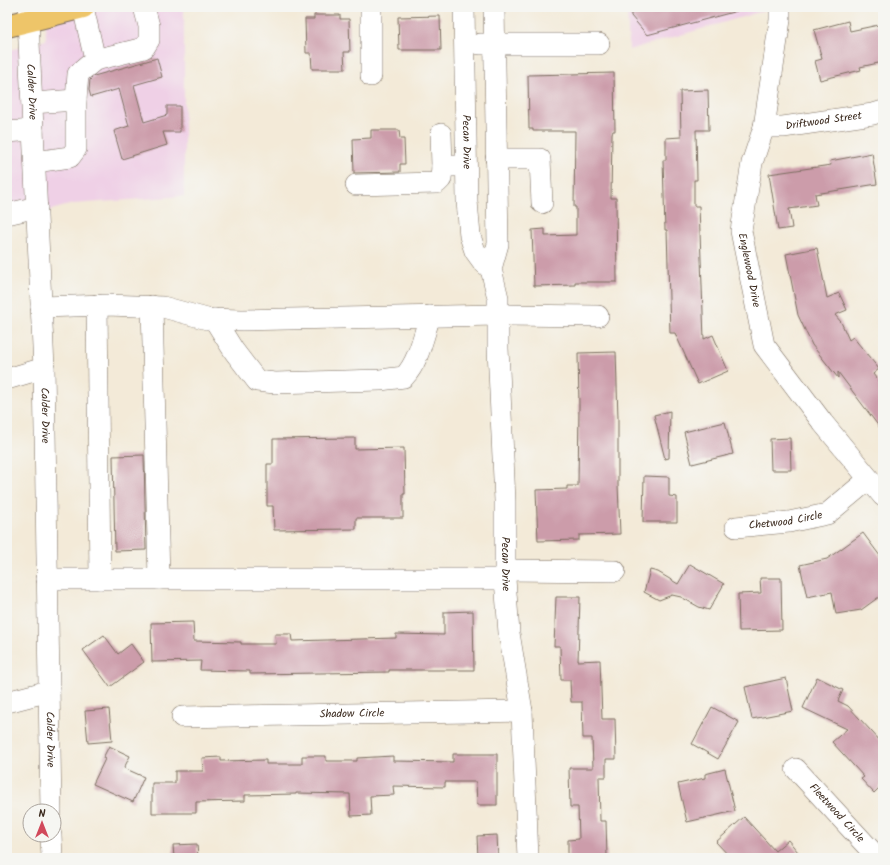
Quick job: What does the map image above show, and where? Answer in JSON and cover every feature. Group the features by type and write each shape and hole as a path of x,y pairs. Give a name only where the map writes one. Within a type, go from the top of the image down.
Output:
{"main road":[{"path":"7,26 26,11 83,7"}],"street":[{"path":"83,7 96,60"},
{"path":"35,162 70,158 76,149 76,100 78,74 96,60 144,48 149,40 149,26 144,7"},
{"path":"370,7 370,76"},
{"name":"Pecan Drive","path":"464,7 466,44 467,201 470,236 474,251 491,269"},
{"name":"Pecan Drive","path":"494,7 498,244 491,269 498,298 498,348 504,501 504,574 509,633 522,711 528,858"},
{"name":"Englewood Drive","path":"780,7 780,20 764,127 752,163 741,231 764,345 823,423 883,496"},
{"name":"Calder Drive","path":"26,11 35,162 44,368 51,803"},
{"path":"466,44 599,44"},
{"path":"32,103 76,100"},
{"name":"Driftwood Street","path":"764,127 783,127 873,114 883,111"},
{"path":"7,132 33,130"},
{"path":"356,185 437,183 441,179 441,134"},
{"path":"496,159 540,159 542,203"},
{"path":"442,166 467,166"},
{"path":"7,214 37,207"},
{"path":"97,305 100,579"},
{"path":"41,306 152,306 163,307 206,319 242,320 498,315 598,316"},
{"path":"152,306 159,579"},
{"path":"214,319 234,351 257,381 275,383 380,380 404,377 410,371 416,358 430,316"},
{"path":"7,379 44,368"},
{"name":"Chetwood Circle","path":"736,527 789,522 827,514 869,479"},
{"path":"47,579 159,579 615,571"},
{"path":"7,702 49,691"},
{"name":"Shadow Circle","path":"182,717 522,711"},
{"name":"Fleetwood Circle","path":"796,769 878,858"},
{"path":"51,843 52,858"}],"shaded area":[{"path":"45,7 184,7 184,196 73,204 7,222 7,51 46,40"},
{"path":"627,7 777,7 629,50"}],"building":[{"path":"631,7 737,7 737,11 647,35 631,16"},
{"path":"314,15 340,15 340,19 349,19 350,52 344,52 345,69 312,69 311,53 306,53 305,19 314,19"},
{"path":"440,16 441,50 399,50 398,17"},
{"path":"848,21 850,31 883,24 883,62 860,67 861,70 820,80 815,61 822,59 814,30"},
{"path":"157,58 162,77 134,85 144,122 167,115 167,106 180,106 180,132 163,132 167,145 122,159 114,131 129,126 119,89 91,97 89,90 90,80 94,76"},
{"path":"614,73 615,131 612,133 611,198 616,198 617,282 575,282 575,285 534,286 532,230 545,229 545,236 576,235 576,207 574,207 575,131 533,131 533,129 529,129 528,75"},
{"path":"708,90 709,130 696,130 697,180 694,180 694,206 699,206 704,339 713,335 728,371 698,384 675,333 670,333 663,160 666,160 666,138 681,137 680,91"},
{"path":"371,130 399,130 400,139 404,139 405,164 400,164 400,172 354,173 353,139 371,138"},
{"path":"872,153 877,184 815,194 817,205 789,209 792,228 778,230 769,174 831,165 830,161"},
{"path":"817,248 827,298 839,293 847,310 835,315 841,322 849,340 853,337 879,369 873,374 883,387 883,432 838,372 838,378 812,345 798,315 786,254"},
{"path":"616,352 620,534 579,535 579,540 538,541 536,490 567,489 567,486 578,486 578,353"},
{"path":"670,411 669,458 665,459 654,415"},
{"path":"725,422 733,454 692,464 684,432"},
{"path":"355,438 355,449 404,448 405,494 403,494 403,518 356,518 356,529 274,530 273,506 267,506 267,464 273,464 273,439"},
{"path":"790,438 791,470 771,470 770,439"},
{"path":"144,455 146,550 115,551 113,456"},
{"path":"644,476 669,477 669,496 677,497 677,522 643,522"},
{"path":"863,533 883,560 883,594 861,610 836,614 832,592 807,597 800,565 827,559"},
{"path":"690,564 724,584 709,610 699,607 681,597 672,595 659,600 644,592 650,570 658,572 678,584"},
{"path":"760,578 781,578 782,630 739,631 738,594 761,593"},
{"path":"556,597 580,597 578,661 600,660 602,719 615,719 616,759 606,759 606,777 599,777 600,821 606,821 607,858 568,858 568,840 579,839 578,807 570,807 569,768 593,768 592,738 583,738 582,702 571,702 570,680 561,680 560,646 554,646"},
{"path":"473,611 474,670 389,670 389,672 250,674 250,671 200,670 201,661 152,662 151,623 193,622 194,641 241,642 241,644 276,644 275,634 291,634 292,641 396,638 396,634 444,635 444,612"},
{"path":"104,635 118,654 131,644 144,662 110,687 83,650"},
{"path":"817,677 843,690 838,701 848,706 883,744 883,784 874,793 861,779 864,777 832,742 847,729 803,708"},
{"path":"786,678 793,711 752,719 745,687"},
{"path":"712,707 739,722 718,759 692,744"},
{"path":"109,709 112,741 88,743 85,711"},
{"path":"109,746 130,756 124,768 144,777 133,802 93,784 105,759 103,758"},
{"path":"453,754 497,754 497,805 477,805 476,782 445,782 445,787 393,786 394,795 370,796 371,815 351,816 350,794 296,793 245,795 245,801 196,802 196,813 152,813 152,783 175,783 175,771 203,771 202,758 221,757 221,761 266,760 266,764 302,764 302,756 326,756 326,761 357,761 357,758 393,756 393,761 453,762"},
{"path":"725,769 735,811 687,822 678,784 705,778 705,774"},
{"path":"744,817 775,851 788,840 803,858 731,858 716,842"},
{"path":"497,835 498,858 478,858 477,836"},
{"path":"197,844 198,858 174,858 173,845"}]}
